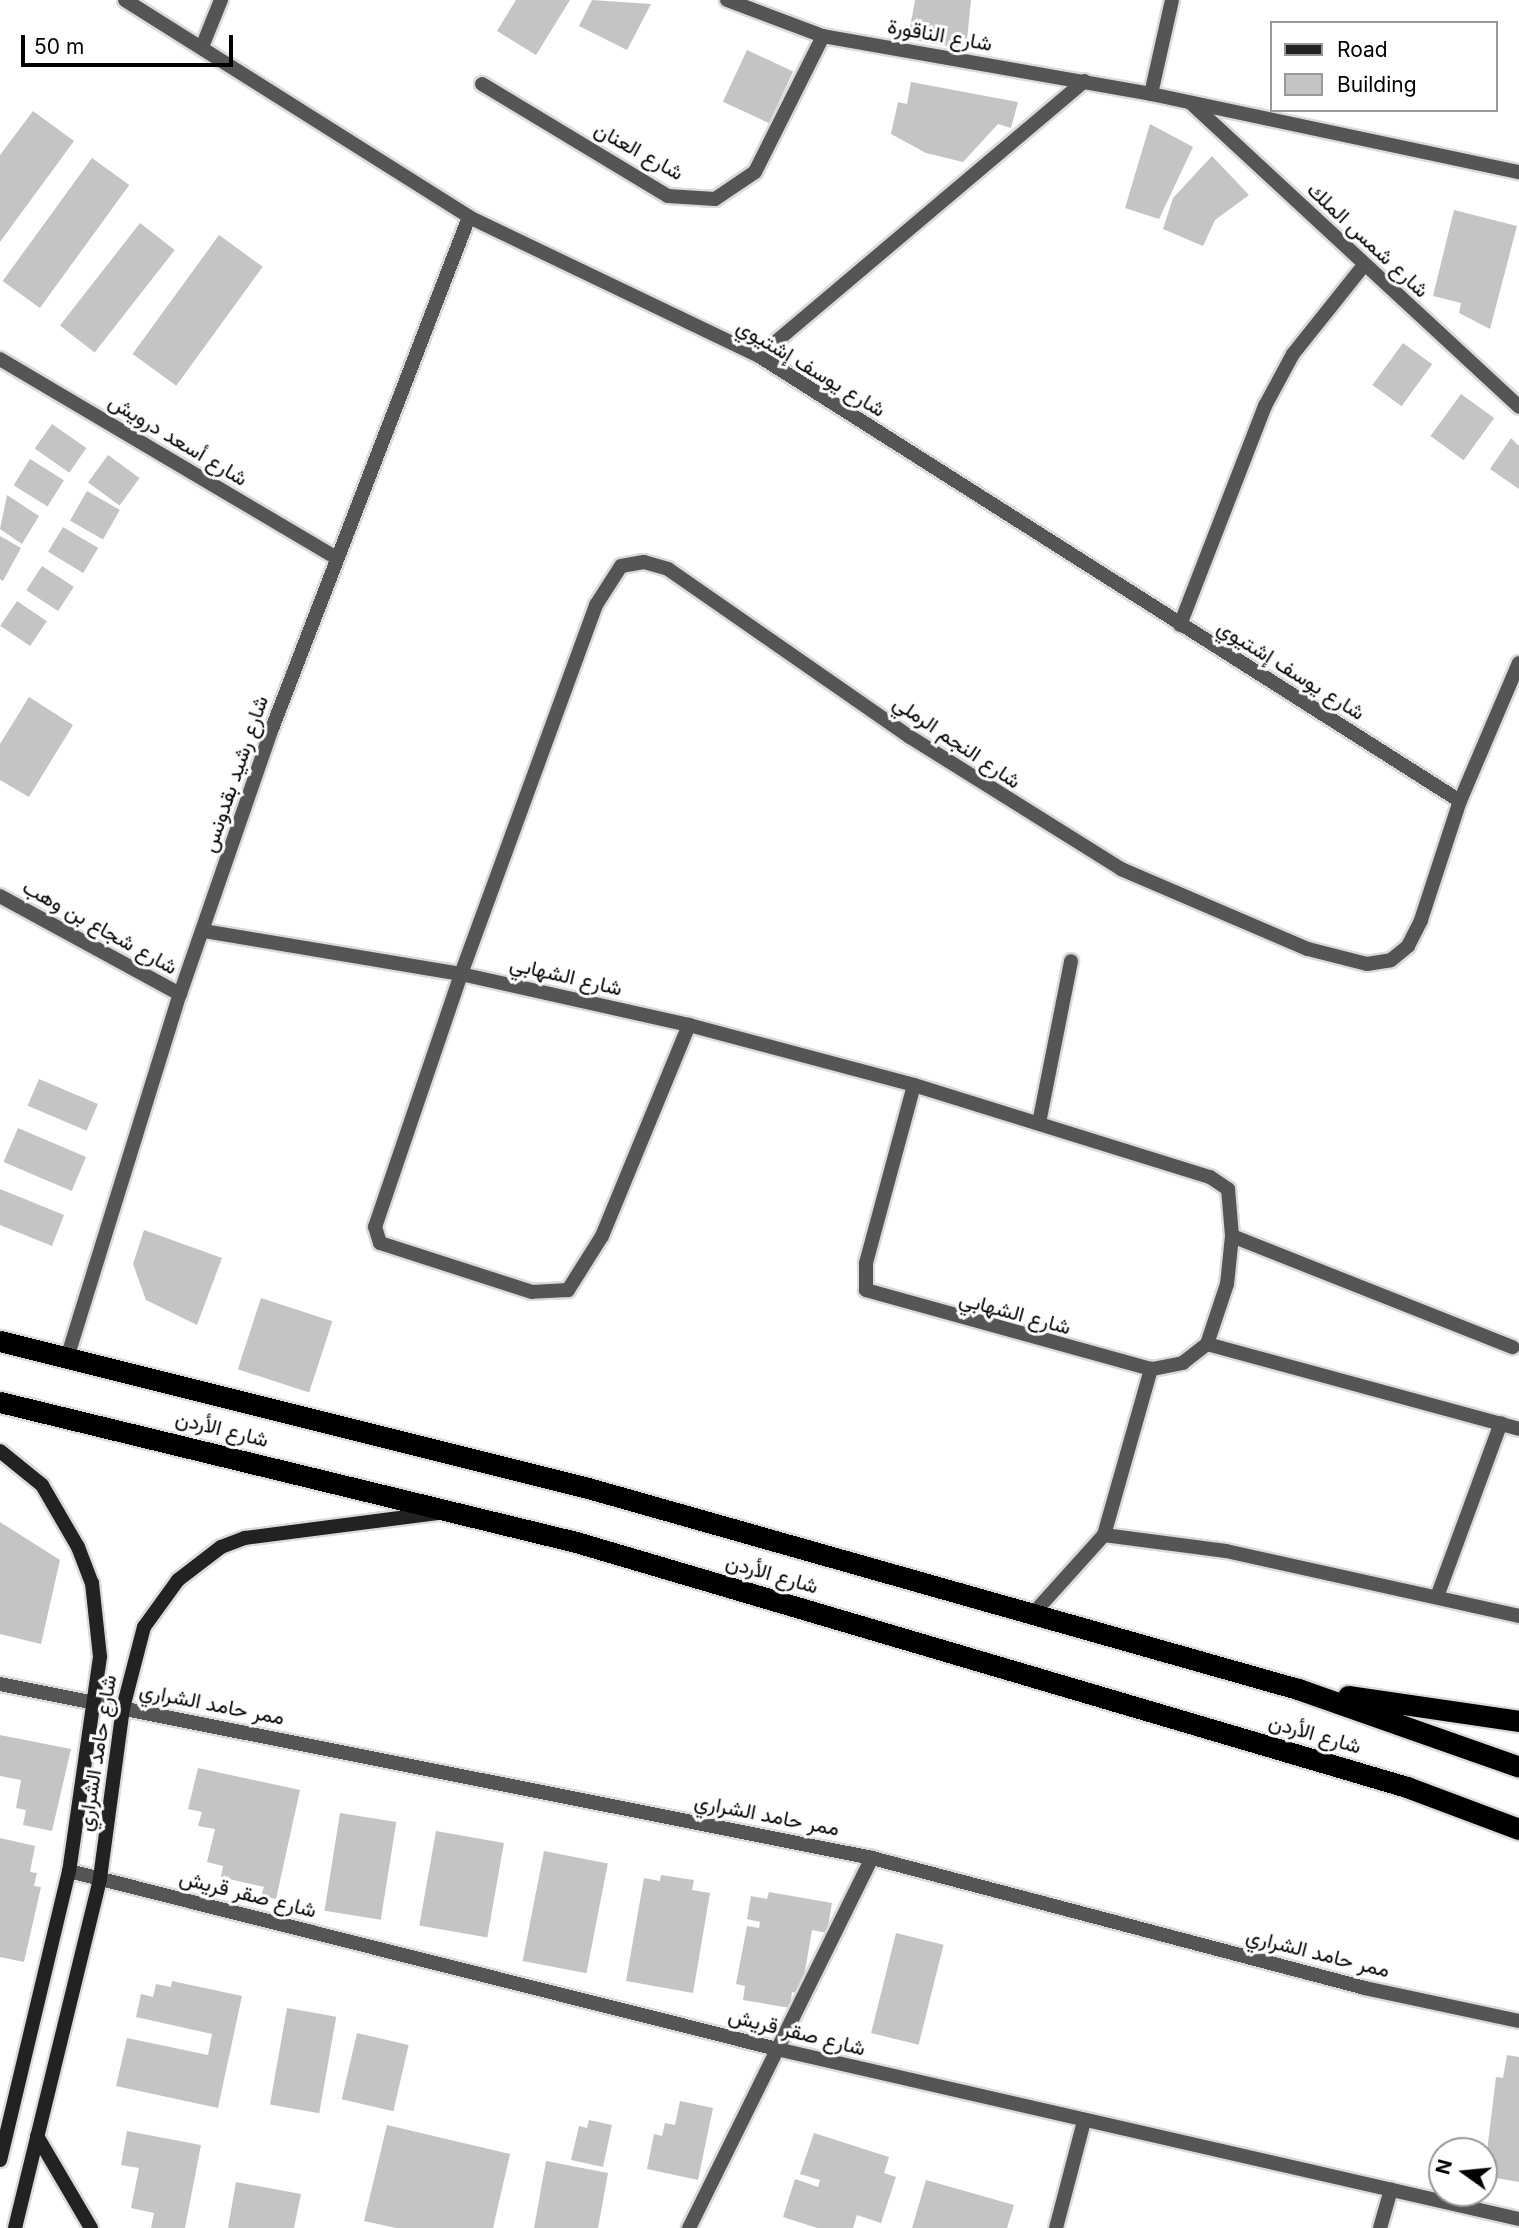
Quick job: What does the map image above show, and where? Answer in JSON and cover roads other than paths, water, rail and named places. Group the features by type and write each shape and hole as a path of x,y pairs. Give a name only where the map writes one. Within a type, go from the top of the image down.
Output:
{"highway":[{"name":"شارع الأردن","path":"0,1341 68,1354 588,1488 1031,1616 1298,1689 1519,1767"},
{"name":"شارع الأردن","path":"0,1402 457,1511 1407,1787 1519,1829"},
{"path":"1298,1689 1519,1721"}],"street":[{"name":"شارع يوسف إشتيوي","path":"125,0 469,217 760,356 1460,801"},
{"path":"202,47 221,0"},
{"name":"شارع الناقورة","path":"727,0 823,36 1151,94 1519,172"},
{"path":"1151,94 1172,0"},
{"name":"شارع العنان","path":"482,84 668,196 715,199 755,173 823,36"},
{"path":"760,356 1084,81"},
{"name":"شارع شمس الملك","path":"1190,102 1519,407"},
{"name":"شارع رشيد بقدونس","path":"68,1354 180,994 335,557 469,217"},
{"path":"1180,625 1265,406 1293,354 1364,265"},
{"name":"شارع أسعد درويش","path":"0,359 335,557"},
{"name":"شارع النجم الرملي","path":"689,1025 582,1275 568,1290 532,1292 386,1248 377,1235 461,974 596,606 621,566 644,562 668,569 1048,828 1179,898 1308,949 1367,964 1391,960 1408,946 1460,801 1519,663"},
{"name":"شارع شجاع بن وهب","path":"0,896 180,994"},
{"name":"شارع الشهابي","path":"204,931 461,974 689,1025 914,1085 1222,1182 1232,1203 1232,1236 1227,1284 1207,1344 1183,1363 1151,1369 866,1290 866,1263 914,1085"},
{"path":"1040,1123 1071,961"},
{"path":"1232,1236 1513,1347"},
{"path":"1207,1344 1519,1429"},
{"path":"1031,1616 1104,1535 1151,1369"},
{"path":"1438,1594 1501,1423"},
{"name":"شارع حامد الشراري","path":"0,1451 42,1485 83,1559 100,1626 96,1702 69,1871 1,2155"},
{"name":"شارع حامد الشراري","path":"15,2228 100,1878 123,1708 144,1627 178,1580 221,1547 245,1538 457,1511"},
{"path":"1104,1535 1226,1551 1438,1594 1519,1616"},
{"name":"ممر حامد الشراري","path":"0,1684 872,1858 1365,1988 1519,2021"},
{"path":"689,2228 781,2050 872,1858"},
{"name":"شارع صقر قريش","path":"69,1871 781,2050 1519,2219"},
{"path":"1056,2228 1084,2121"},
{"path":"37,2136 91,2228"},
{"path":"1380,2228 1391,2190"}]}
